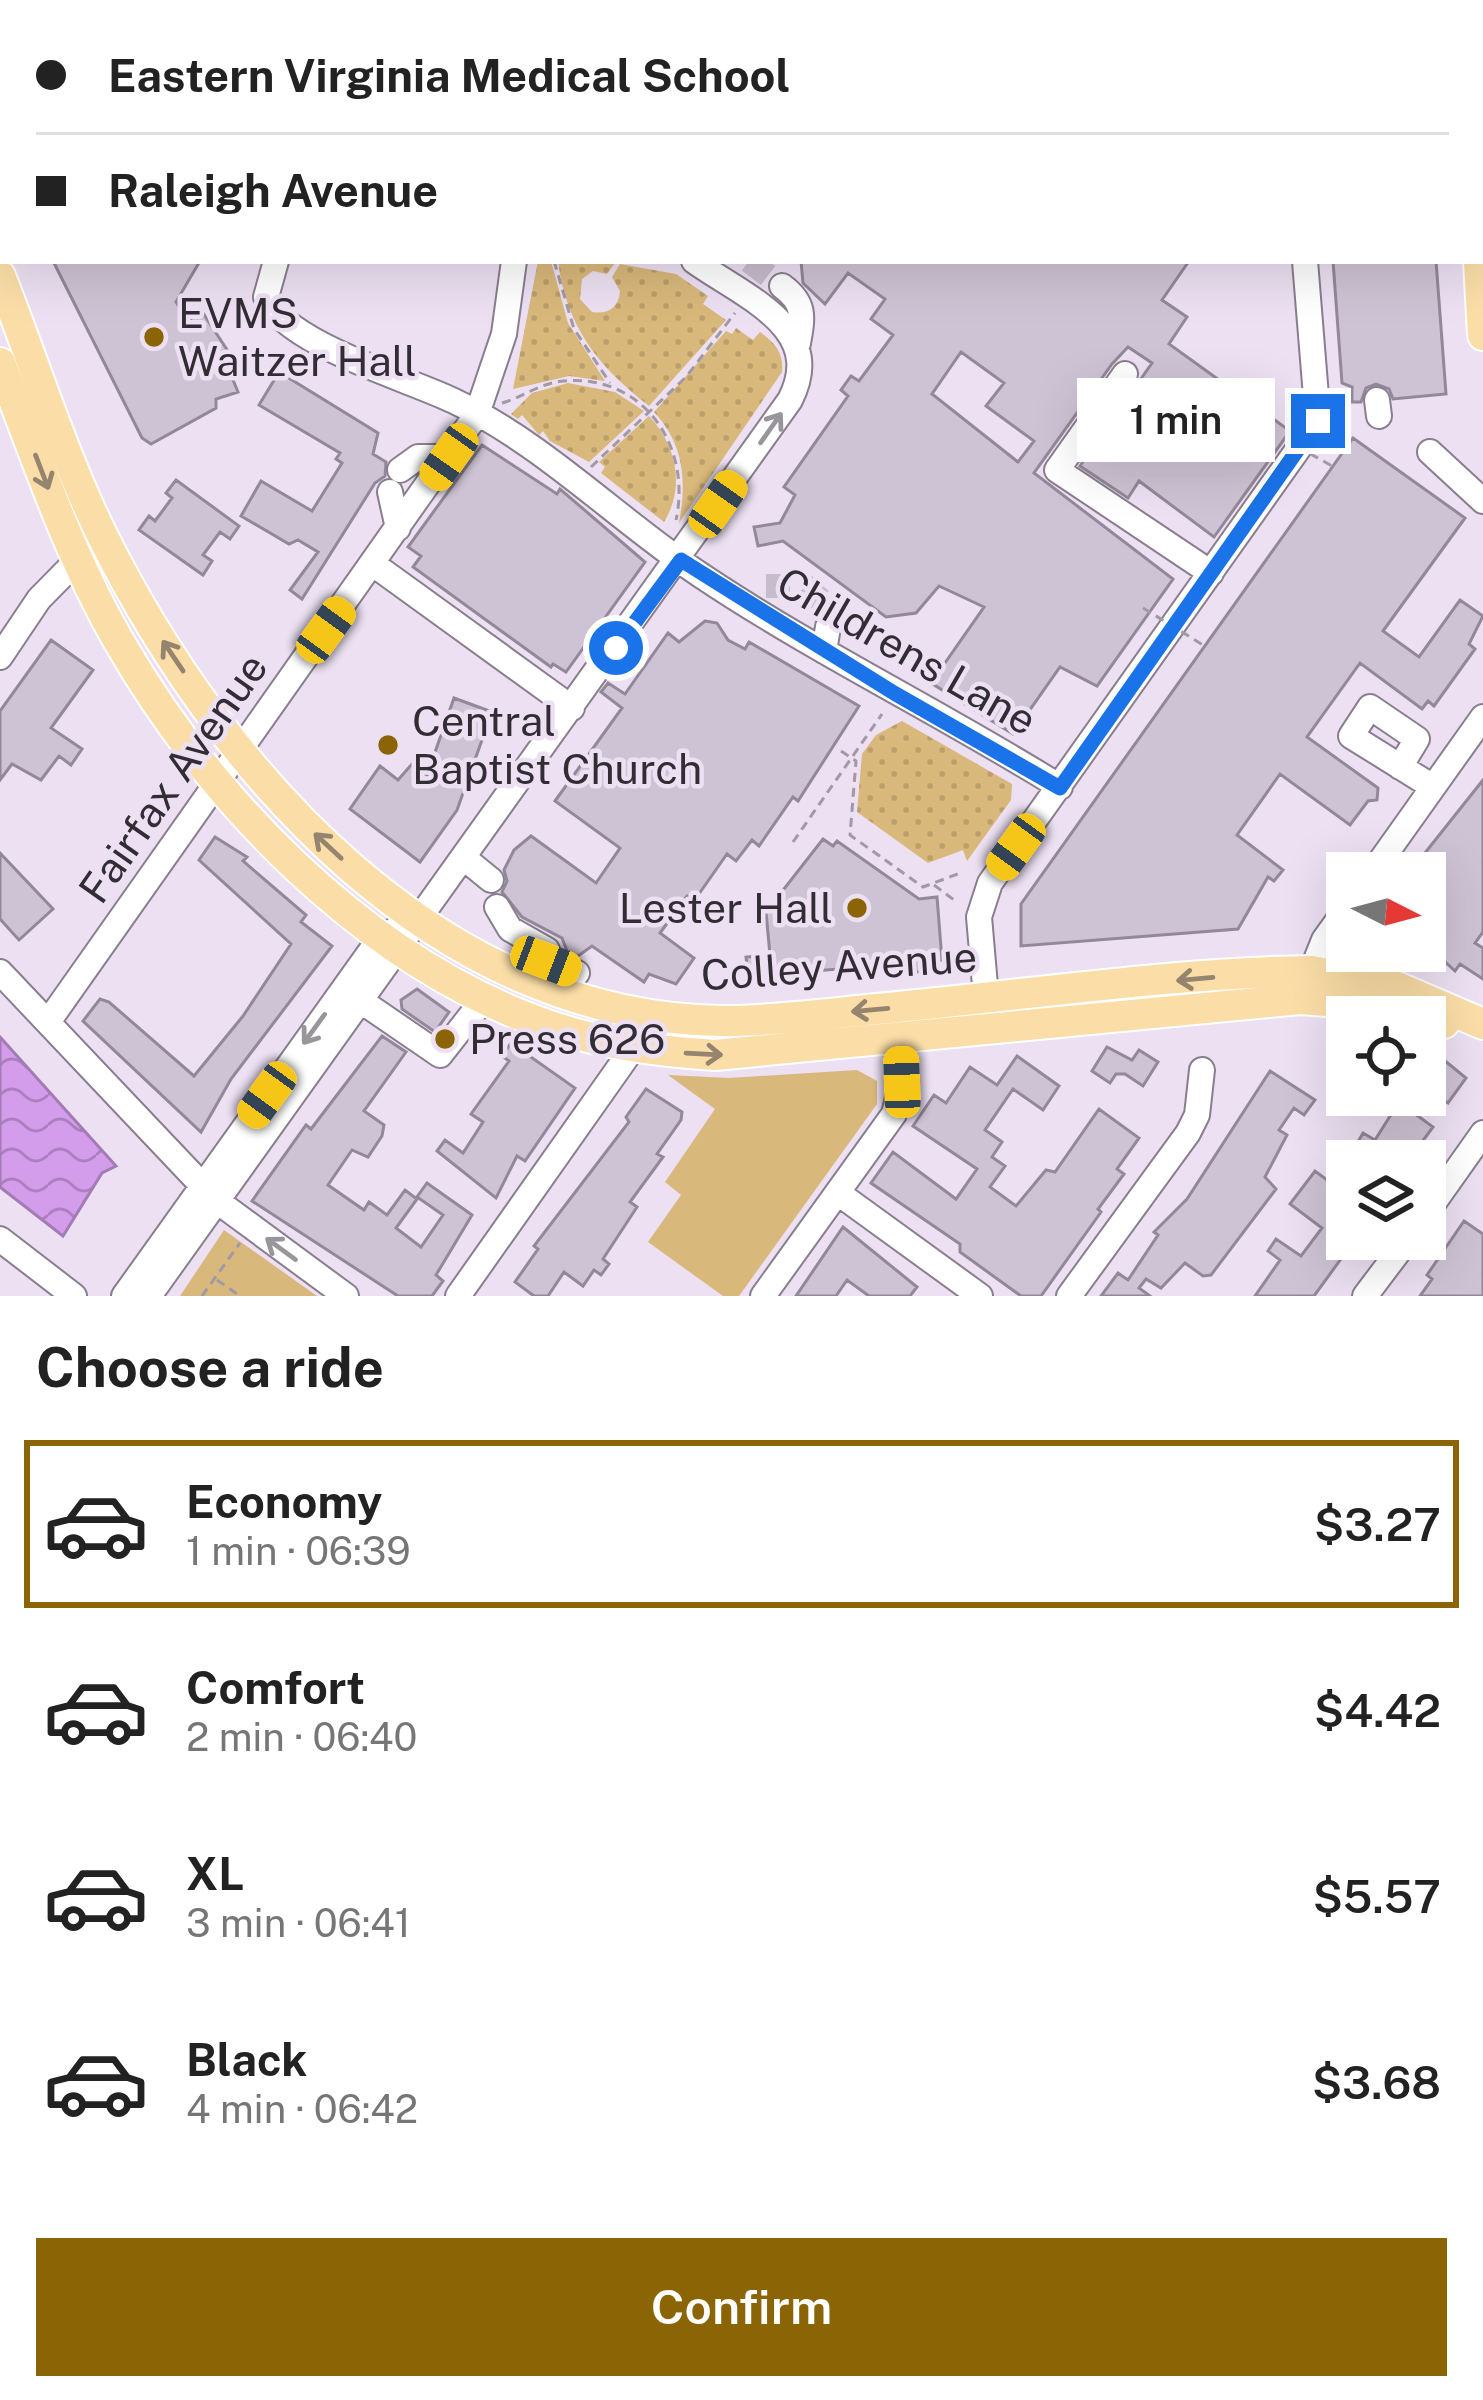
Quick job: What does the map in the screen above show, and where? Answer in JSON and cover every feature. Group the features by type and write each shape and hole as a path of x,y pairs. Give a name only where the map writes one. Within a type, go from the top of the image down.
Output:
{"main road":[{"path":"1479,264 1483,335"},
{"name":"Colley Avenue","path":"0,275 102,535 151,624 239,753 343,860 460,948 542,973 628,1011 722,1021 986,998 1306,985 1397,987 1483,1024"},
{"name":"Colley Avenue","path":"0,363 76,559 136,672 215,787 333,896 392,941 484,999 557,1028 633,1048 761,1054 989,1031 1306,985 1483,1037"}],"street":[{"name":"Childrens Lane","path":"275,264 265,287 269,305 280,317 357,362 487,409 681,560 743,601 826,639 1060,788"},
{"name":"Fairfax Avenue","path":"48,1022 487,409 514,264"},
{"path":"698,264 798,343"},
{"path":"989,1031 982,901 1318,421 1305,264"},
{"path":"136,1294 392,941 420,918 464,858 681,560 790,400 804,367 798,343 803,313 797,297 782,286"},
{"path":"1125,374 1057,470 1211,573"},
{"path":"1430,452 1483,501"},
{"path":"398,529 395,481 418,457 449,457"},
{"path":"0,657 76,559 102,535"},
{"path":"373,564 572,708"},
{"path":"743,601 766,586"},
{"path":"1387,852 1483,717"},
{"path":"1400,766 1433,788"},
{"path":"464,858 490,880"},
{"path":"497,908 510,929 543,944 542,973 577,973"},
{"path":"209,1193 361,1000 392,941"},
{"path":"1306,985 1326,947"},
{"path":"0,972 209,1193 346,1296"},
{"path":"361,1000 440,1055 484,999"},
{"path":"763,1296 894,1114 902,1082 901,1040"},
{"path":"458,1296 633,1048"},
{"path":"1069,1296 1188,1133 1199,1102 1202,1070"},
{"path":"1446,1185 1483,1133"},
{"path":"838,1193 980,1296"},
{"path":"0,1240 74,1296"},
{"path":"1365,1296 1392,1260"}],"path":[{"path":"555,264 574,328 612,386 649,412 668,436 679,466 674,527"},
{"path":"590,469 686,377 739,308"},
{"path":"487,409 555,382 612,386"},
{"path":"1285,439 1332,466"},
{"path":"1143,608 1203,645"},
{"path":"793,842 882,713"},
{"path":"841,752 856,761 850,835 843,845"},
{"path":"850,835 922,887 963,872"},
{"path":"932,884 954,900"},
{"path":"202,1296 251,1228"},
{"path":"214,1279 240,1296"}],"shaded area":[{"path":"537,264 552,264 568,323 605,381 569,376 513,389"},
{"path":"558,264 614,264 607,274 593,271 582,279 580,299 598,313 608,311 617,301 620,291 612,277 620,264 676,274 708,296 703,304 726,320 649,406 588,344 562,285"},
{"path":"736,328 753,340 760,332 770,340 780,354 782,372 679,523 681,464 672,437 654,412 726,331 732,334"},
{"path":"568,383 615,392 644,411 589,462 550,441 543,431 539,435 522,415 518,419 511,414 532,393"},
{"path":"649,416 667,442 675,469 674,496 664,522 601,473 605,467 599,462"},
{"path":"902,721 1012,784 1011,800 967,861 963,850 928,863 857,812 862,754 876,735"},
{"path":"857,1070 877,1081 877,1104 739,1296 723,1296 648,1242 681,1195 665,1182 715,1109 668,1075 729,1078"},
{"path":"224,1230 317,1296 180,1296"}],"water":[{"path":"0,1037 116,1166 102,1173 63,1236 0,1187"}],"building":[{"name":"EVMS Waitzer Hall","path":"55,264 198,264 176,302 188,321 201,310 235,362 229,370 238,392 216,399 216,408 151,444 142,438"},
{"path":"801,264 1187,264 1162,300 1187,317 1169,344 1290,431 1214,537 1139,481 1128,498 1080,466 1152,363 1128,347 1112,364 1034,473 1173,579 1097,686 1060,667 1013,734 931,683 984,607 939,586 916,613 886,617 783,541 758,546 754,527 780,523 795,495 784,487 848,396 841,390 851,376 859,381 893,335 871,319 885,299 848,273 825,304 803,283","holes":["961,352 1004,383 986,406 1034,441 1018,462 932,394"]},
{"path":"1333,264 1436,264 1446,394 1393,399 1389,389 1376,384 1366,388 1361,402 1352,402 1352,387 1342,383"},
{"path":"279,372 378,433 373,454 386,462 385,476 375,483 302,599 290,590 318,552 298,540 289,544 241,516 261,481 312,511 342,463 336,459 340,453 259,405"},
{"path":"1353,438 1465,518 1383,631 1419,657 1460,600 1483,616 1469,644 1475,649 1434,706 1428,701 1422,709 1360,663 1307,737 1378,788 1377,800 1368,801 1350,825 1280,774 1237,835 1283,870 1274,881 1268,877 1238,929 1021,946 1021,904"},
{"path":"482,445 557,494 560,489 645,562 566,672 551,667 413,567 421,556 408,547"},
{"path":"176,480 239,526 230,539 220,532 203,555 212,561 203,575 139,530 149,516 155,521 172,498 166,493"},
{"path":"705,621 717,623 728,640 745,649 749,642 859,706 798,801 793,797 759,846 752,840 736,861 727,854 694,901 687,896 660,933 694,958 676,984 649,974 644,982 592,946 578,956 567,951 562,938 522,917 502,892 507,881 504,870 514,850 531,836 596,883 620,848 555,801 622,708 601,692 608,683 625,694 668,633 679,642"},
{"path":"51,640 93,670 51,728 82,749 71,765 59,756 41,780 12,764 0,780 0,711"},
{"path":"454,698 492,712 457,810 420,862 350,809 380,766 398,780 412,764 427,775"},
{"path":"1483,780 1483,932 1475,943 1483,948 1483,979 1460,964 1455,971 1446,963 1446,852 1426,852"},
{"path":"215,837 247,857 243,861 306,915 301,922 332,946 231,1079 201,1132 83,1021 100,999 109,1002 194,1076 243,1016 291,944 199,860"},
{"name":"Lester Hall","path":"823,839 833,846 837,841 919,899 937,897 942,960 936,961 937,971 916,972 915,963 748,976 746,957 770,955 766,912"},
{"path":"0,853 53,909 19,940 0,919"},
{"path":"417,989 449,1012 435,1032 402,1009 401,1000"},
{"path":"382,1036 406,1052 364,1111 384,1125 382,1136 368,1157 352,1150 328,1185 364,1210 369,1202 387,1215 405,1190 417,1199 396,1228 421,1247 443,1215 417,1197 427,1183 472,1215 436,1275 443,1281 432,1296 398,1296 252,1201 306,1125 311,1129"},
{"path":"511,1043 575,1088 525,1161 517,1156 496,1198 437,1151 445,1140 463,1153 483,1122 471,1114 509,1061 502,1056"},
{"path":"1107,1047 1132,1060 1139,1050 1158,1062 1143,1086 1125,1074 1116,1074 1110,1083 1092,1071"},
{"path":"1017,1056 1059,1086 1043,1110 1013,1089 985,1130 1002,1142 992,1157 1005,1166 990,1187 1016,1206 1046,1170 1055,1172 1099,1109 1139,1138 1117,1169 1124,1174 1098,1209 1101,1212 1041,1296 1021,1296 960,1252 960,1244 871,1183 893,1152 956,1199 977,1169 913,1126 934,1095 946,1103 970,1067 997,1085"},
{"path":"1446,1062 1466,1078 1446,1102"},
{"path":"1270,1071 1315,1100 1304,1115 1294,1108 1279,1130 1287,1135 1265,1177 1276,1189 1211,1275 1203,1276 1185,1263 1161,1288 1146,1279 1139,1288 1150,1296 1101,1296 1118,1273 1128,1280 1158,1235 1154,1232 1187,1199"},
{"path":"646,1089 682,1112 681,1120 657,1154 663,1157 630,1202 637,1207 603,1259 609,1264 601,1275 594,1270 583,1286 564,1272 548,1296 534,1296 515,1282 538,1249 534,1246 629,1122 626,1117"},
{"path":"1390,1116 1418,1116 1433,1127 1423,1140 1375,1140"},
{"path":"1315,1171 1326,1179 1326,1260 1340,1260 1314,1296 1255,1296 1280,1260 1268,1251 1276,1239 1301,1256 1322,1228 1290,1204"},
{"path":"1464,1221 1483,1234 1483,1296 1420,1296 1437,1260 1446,1260 1446,1247"},
{"path":"843,1227 917,1287 910,1296 869,1296 847,1280 836,1296 796,1296"}],"tunnel":[{"path":"753,264 782,286"},
{"path":"766,586 805,586 824,603 828,627"}],"place":[{"name":"EVMS Waitzer Hall","path":"154,337"},
{"name":"Central Baptist Church","path":"388,745"},
{"name":"Lester Hall","path":"857,908"},
{"name":"Press 626","path":"445,1039"}],"route":[{"path":"616,648 681,560 894,693 1060,788 1318,421"}]}
